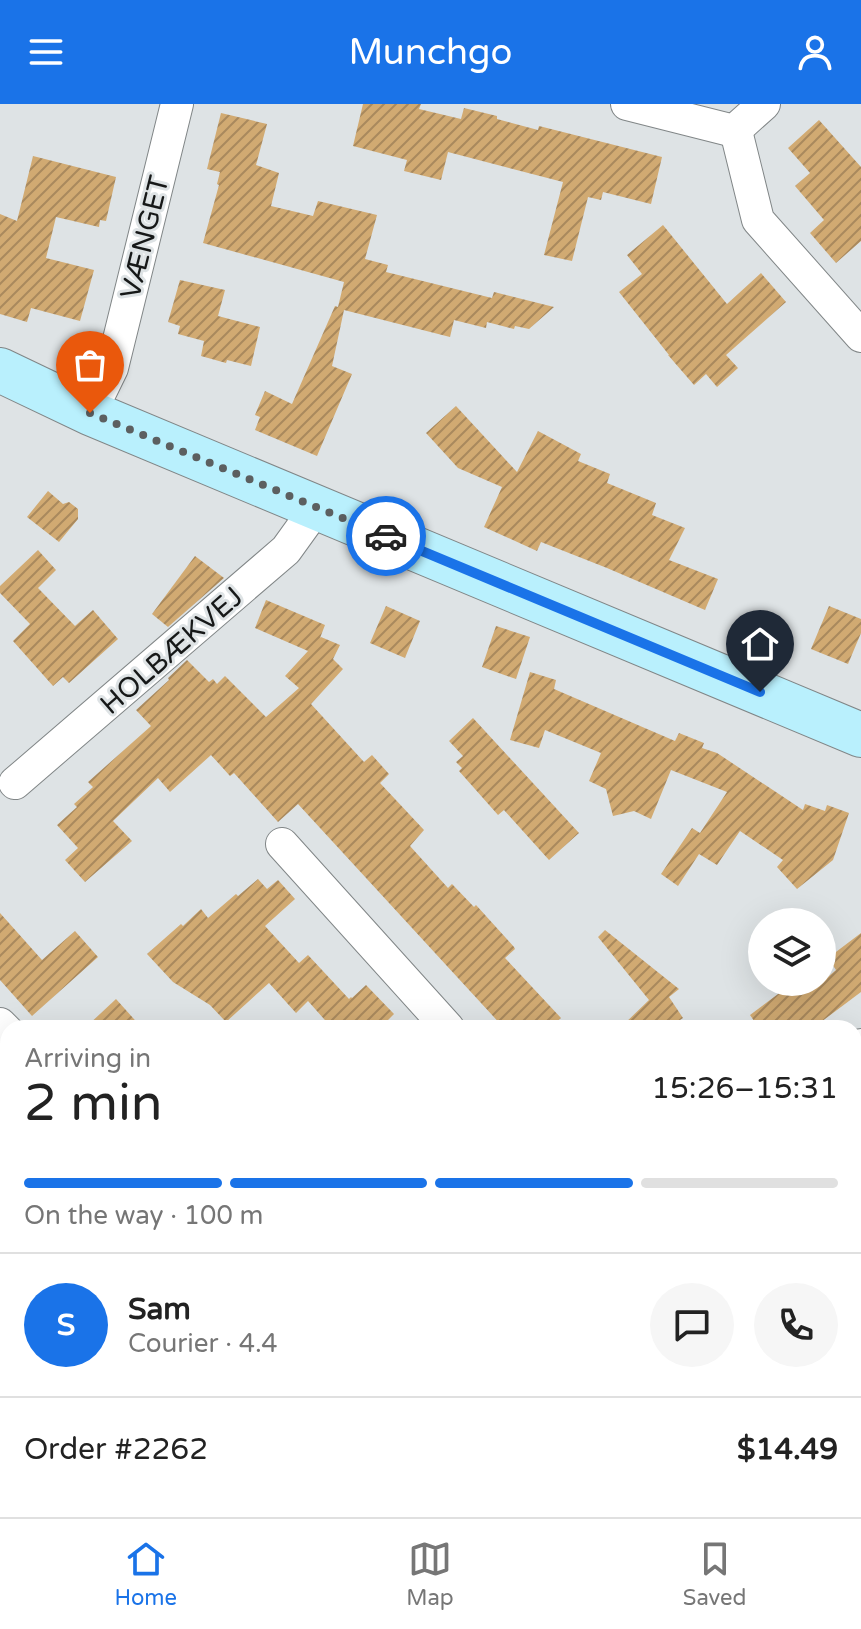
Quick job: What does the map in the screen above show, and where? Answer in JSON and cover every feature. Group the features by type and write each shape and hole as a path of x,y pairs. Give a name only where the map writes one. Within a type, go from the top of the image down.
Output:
{"main road":[{"path":"0,370 90,413 861,735"}],"street":[{"name":"VÆNGET","path":"90,413 112,368 177,104"},
{"path":"627,104 734,131 758,220 861,336"},
{"path":"734,131 764,104"},
{"name":"HOLBÆKVEJ","path":"15,783 286,550 317,507"},
{"path":"282,844 441,1020"}],"building":[{"path":"363,104 421,104 419,109 461,119 464,108 538,130 539,126 662,157 651,204 603,192 601,200 588,197 572,261 544,255 563,182 448,152 441,180 404,171 407,160 353,146"},
{"path":"221,113 267,124 256,165 279,173 271,206 313,216 318,201 377,215 365,259 388,265 386,272 492,298 494,292 554,307 529,329 515,326 514,329 487,322 486,328 454,320 450,337 344,310 332,366 352,374 317,456 255,430 260,417 255,415 265,391 292,404 335,306 338,307 344,282 203,243 219,185 220,172 207,169"},
{"path":"819,120 861,167 861,241 836,263 810,233 824,220 795,186 810,173 788,148"},
{"path":"33,156 116,177 106,221 100,220 99,227 56,217 46,258 94,270 80,321 31,308 27,322 0,314 0,214 17,221"},
{"path":"663,225 727,304 761,273 786,302 726,355 738,368 717,387 706,374 694,385 619,292 642,274 627,255"},
{"path":"180,280 225,290 218,316 260,327 251,366 201,356 204,341 178,334 180,326 168,322"},
{"path":"456,406 517,472 538,431 581,454 578,461 610,474 607,483 656,503 652,515 685,528 669,560 718,579 705,610 541,542 537,551 484,527 502,487 458,468 426,433"},
{"path":"48,491 63,504 69,502 78,509 78,519 59,542 27,517"},
{"path":"38,550 56,570 38,588 75,626 93,610 118,639 69,683 63,677 53,686 13,641 30,624 0,593 0,586"},
{"path":"195,556 224,578 168,627 152,614"},
{"path":"266,600 325,625 320,638 340,645 333,659 343,669 311,704 364,762 372,755 389,774 380,783 424,830 410,846 448,888 452,884 474,907 476,905 514,947 505,958 561,1018 559,1020 497,1020 298,804 278,822 234,773 230,776 211,755 170,792 158,778 113,821 132,841 85,882 65,860 78,848 57,825 93,787 88,782 151,726 136,710 187,660 209,682 213,679 217,684 225,676 266,717 299,688 285,676 308,651 255,628"},
{"path":"386,606 420,621 405,658 370,643"},
{"path":"829,606 861,619 861,633 848,664 811,649"},
{"path":"496,626 530,637 516,679 482,667"},
{"path":"530,672 556,680 554,689 675,741 679,733 704,743 702,748 717,753 803,810 805,804 825,811 827,805 849,813 833,860 797,889 777,867 783,860 740,831 717,865 699,854 678,886 661,874 692,828 700,833 727,792 671,770 651,819 634,811 613,816 606,789 589,781 601,753 545,730 539,748 510,740"},
{"path":"473,718 579,833 549,860 504,810 498,815 459,771 462,768 456,762 463,756 449,741"},
{"path":"258,879 267,889 278,880 295,899 265,926 299,963 308,955 349,999 366,985 394,1014 388,1020 325,1020 308,1001 296,1013 269,983 228,1020 224,1020 210,1005 173,982 147,954 201,909 208,918 236,894 238,896"},
{"path":"0,913 42,960 75,931 98,957 32,1016 0,980"},
{"path":"605,930 679,989 669,997 683,1018 628,1020 649,1000 598,937"},
{"path":"861,933 861,992 824,1020 753,1020 750,1015 775,996 836,996 836,952"},
{"path":"116,999 135,1020 94,1020"}],"way so far":[{"path":"90,413 386,536"}],"route":[{"path":"386,536 760,692"}]}
